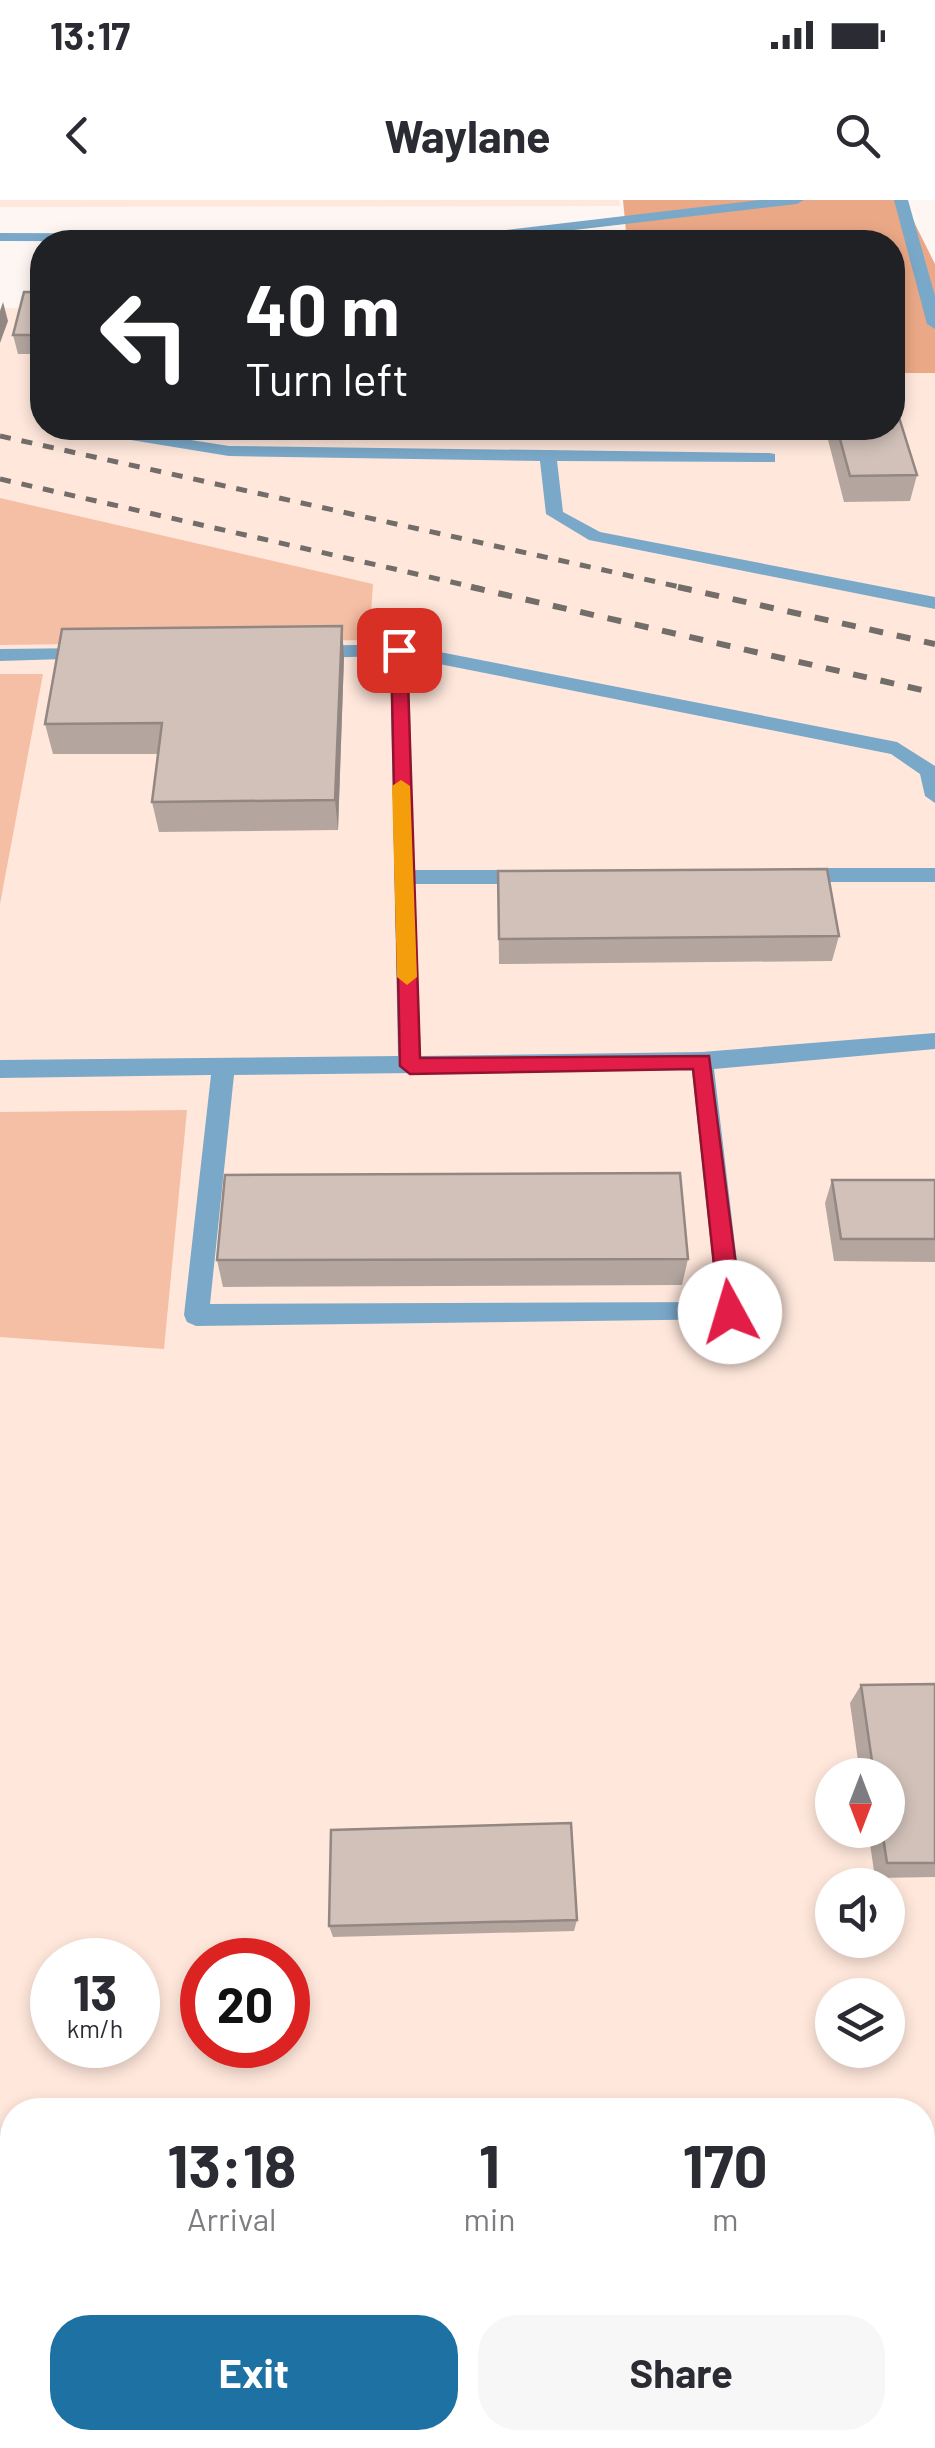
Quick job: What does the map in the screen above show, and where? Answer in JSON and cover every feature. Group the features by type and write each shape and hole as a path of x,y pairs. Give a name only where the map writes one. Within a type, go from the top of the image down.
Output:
{"lane":[{"path":"541,230 797,200"},
{"path":"901,200 935,324"},
{"path":"0,237 30,237"},
{"path":"162,440 229,451 769,458"},
{"path":"548,456 555,514 595,536 935,603"},
{"path":"399,650 410,1066"},
{"path":"279,652 399,650 897,749 929,772 935,796"},
{"path":"0,655 100,654"},
{"path":"777,876 935,875"},
{"path":"403,877 560,876"},
{"path":"0,1069 702,1062 935,1041"},
{"path":"223,1068 196,1315 730,1312 702,1062"}],"shaded area":[{"path":"0,200 619,200 620,206 0,207"},
{"path":"623,200 903,200 935,264 935,373 905,373 905,230 626,230"},
{"path":"0,308 30,308 30,440 905,440 905,373 935,373 935,2098 0,2098"},
{"path":"0,498 373,584 369,640 0,645"},
{"path":"0,674 43,674 0,904"},
{"path":"187,1110 164,1349 0,1337 0,1112"}],"building":[{"path":"24,292 30,292 30,335 13,335"},
{"path":"905,437 917,475 850,476 840,440 905,440"},
{"path":"342,626 335,800 152,802 162,723 45,724 62,629"},
{"path":"827,869 839,936 499,939 498,871"},
{"path":"680,1173 688,1259 217,1260 225,1175"},
{"path":"832,1180 935,1180 935,1239 841,1239"},
{"path":"935,1684 935,1863 887,1863 885,1848 905,1848 905,1758 872,1758 861,1685"},
{"path":"571,1823 577,1920 329,1926 331,1830"}],"railway":[{"path":"0,436 689,589"},
{"path":"0,479 482,589"},
{"path":"471,587 935,693"},
{"path":"678,587 935,644"}],"slow traffic":[{"path":"401,786 407,977"}],"route":[{"path":"399,650 410,1066 702,1062 730,1312"}]}
